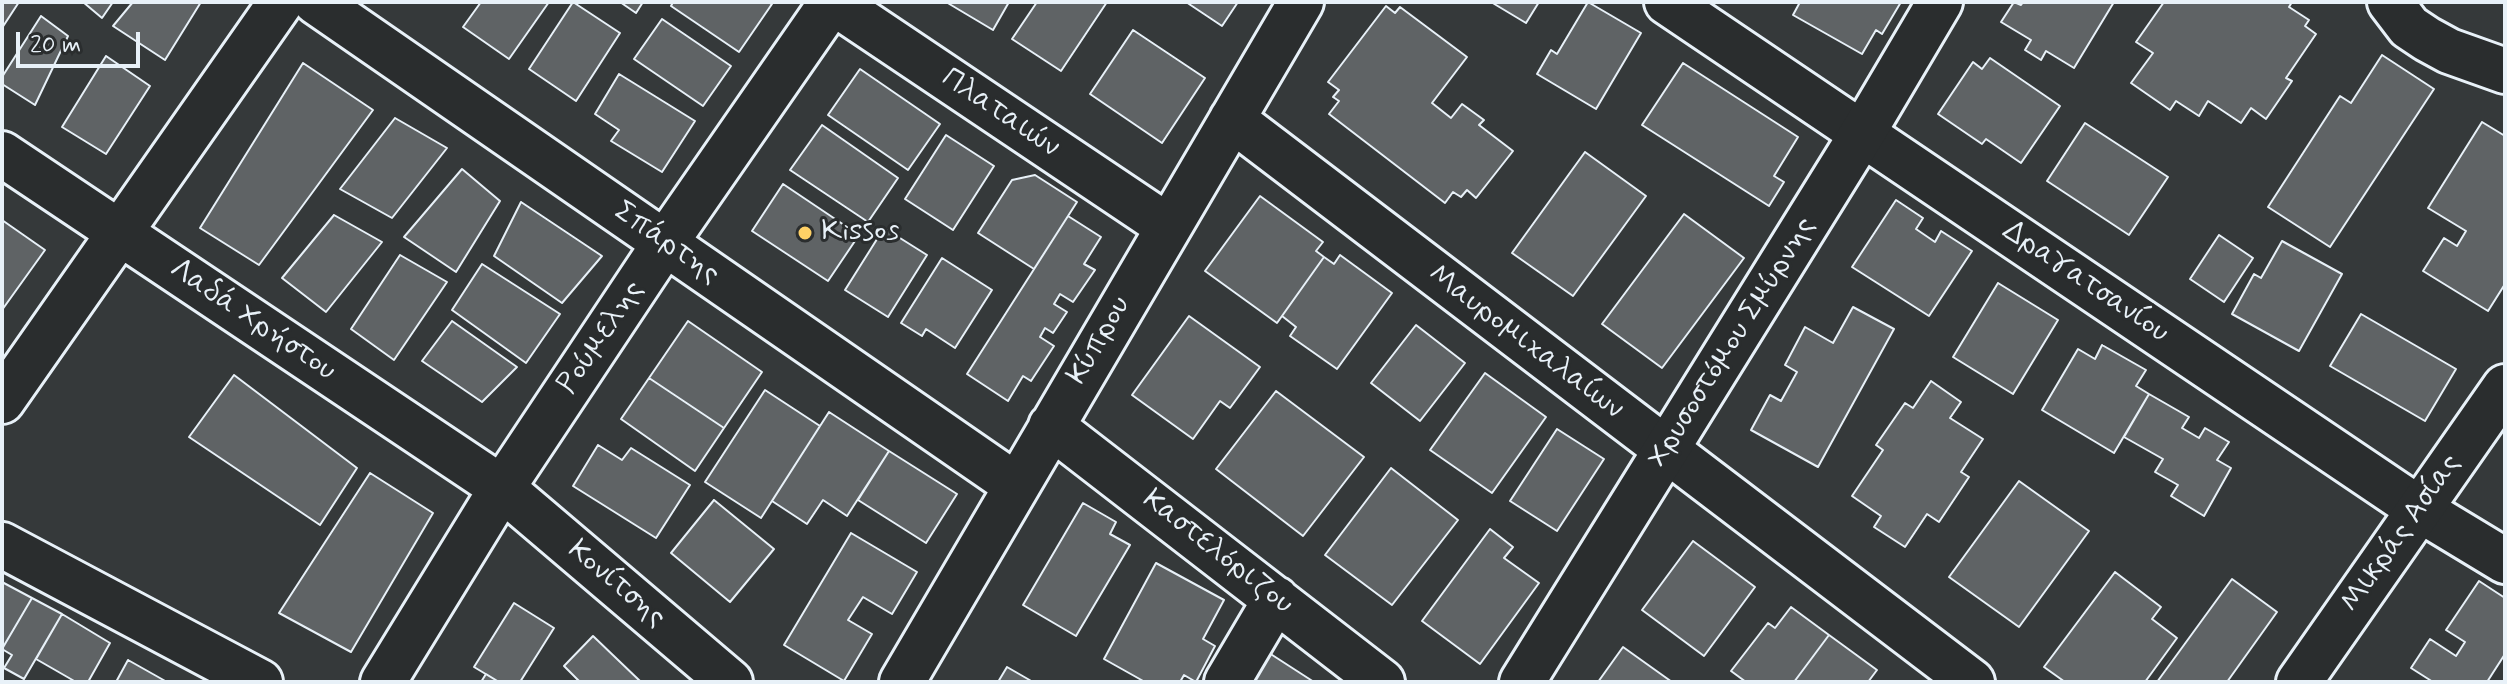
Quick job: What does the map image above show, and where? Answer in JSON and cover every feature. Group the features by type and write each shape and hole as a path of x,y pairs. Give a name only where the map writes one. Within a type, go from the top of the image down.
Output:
{"street":[{"path":"2,401 281,2"},
{"name":"Σπάρτης","path":"316,2 1017,486"},
{"name":"Ρούμελης","path":"383,682 502,488 665,243 833,2"},
{"name":"Πλαταιών","path":"833,2 1167,226"},
{"name":"Κύπρου","path":"902,682 1301,2"},
{"name":"Δραγατσανίου","path":"1667,2 2419,509 2505,561"},
{"name":"Χρυσοστόμου Σμύρνης","path":"1522,682 1862,134 1940,2"},
{"path":"2390,2 2409,27 2427,39 2449,51 2505,71"},
{"name":"Μαυρομιχαλαίων","path":"1232,119 1972,682"},
{"name":"Λαδά Χρήστου","path":"2,154 502,488"},
{"name":"Μικράς Ασίας","path":"2299,682 2505,387"},
{"name":"Καστελόριζου","path":"1051,426 1382,682"},
{"name":"Κονίτσης","path":"502,488 730,682"},
{"path":"2,545 260,682"},
{"path":"1227,682 1276,599"}],"building":[{"path":"2,2 19,2 2,28"},
{"path":"83,2 113,2 102,18"},
{"path":"133,2 201,2 165,60 113,26"},
{"path":"481,2 549,2 509,59 463,27"},
{"path":"573,2 620,33 576,101 529,69"},
{"path":"620,2 643,2 636,13"},
{"path":"673,2 772,4 739,52 671,6"},
{"path":"946,2 1009,2 993,30"},
{"path":"1037,2 1107,2 1061,71 1012,39"},
{"path":"1186,2 1238,2 1222,26"},
{"path":"1491,2 1539,2 1526,23"},
{"path":"1588,2 1641,33 1596,109 1537,74 1551,50 1557,54"},
{"path":"1800,2 1901,2 1882,34 1876,30 1862,54 1793,15"},
{"path":"2014,2 2021,5 2023,2 2114,2 2074,68 2046,51 2041,60 2025,50 2031,40 2001,22"},
{"path":"2164,2 2292,2 2289,7 2309,20 2305,26 2316,34 2286,78 2292,81 2266,119 2251,108 2241,123 2208,101 2199,116 2176,101 2170,110 2131,83 2153,53 2136,42"},
{"path":"1386,6 1395,13 1400,7 1467,57 1432,103 1451,118 1462,104 1484,120 1479,125 1513,151 1476,198 1467,190 1461,197 1453,192 1445,203 1329,114 1339,101 1333,97 1339,90 1328,82"},
{"path":"41,16 68,36 35,105 2,84 2,77"},
{"path":"662,19 731,66 703,106 634,59"},
{"path":"1133,30 1205,78 1162,143 1090,94"},
{"path":"2382,55 2434,89 2330,247 2268,207 2340,96 2351,103"},
{"path":"106,56 150,86 106,154 62,127"},
{"path":"1990,58 2060,106 2021,163 1986,139 1982,144 1938,114 1973,62 1982,69"},
{"path":"303,63 373,110 259,265 200,228"},
{"path":"1683,63 1798,137 1774,176 1784,182 1769,206 1642,125"},
{"path":"860,69 940,124 908,170 828,115"},
{"path":"619,74 695,121 662,172 611,141 619,130 595,114"},
{"path":"395,118 447,148 392,218 340,189"},
{"path":"2482,122 2505,136 2505,284 2488,311 2423,271 2444,238 2457,246 2466,231 2428,208"},
{"path":"2085,123 2168,177 2129,235 2047,181"},
{"path":"822,125 898,178 868,222 790,170"},
{"path":"946,135 994,166 953,230 905,199"},
{"path":"1585,152 1646,196 1573,296 1512,253"},
{"path":"462,169 500,201 456,272 404,237"},
{"path":"1035,175 1077,202 1034,269 978,233 1012,180"},
{"name":"Kissos","path":"783,184 859,235 828,281 752,231"},
{"path":"1260,196 1323,242 1316,251 1324,257 1277,323 1205,271"},
{"path":"1896,200 1923,218 1916,229 1935,242 1941,231 1972,251 1929,316 1852,267"},
{"path":"521,202 602,256 562,303 494,256"},
{"path":"1684,214 1744,258 1662,368 1602,324"},
{"path":"334,215 382,242 326,312 282,278"},
{"path":"1068,216 1101,237 1084,264 1095,270 1073,302 1060,294 1054,304 1067,312 1053,333 1045,328 1040,337 1054,346 1031,381 1023,376 1008,401 967,374"},
{"path":"2,220 45,250 2,310"},
{"path":"884,228 927,255 888,317 845,290"},
{"path":"2219,235 2253,258 2224,302 2190,279"},
{"path":"2282,241 2342,274 2299,351 2232,314 2254,274 2261,278"},
{"path":"400,255 447,282 394,360 351,329"},
{"path":"1340,255 1392,293 1337,369 1290,336 1296,327 1282,316 1324,257 1334,264"},
{"path":"942,258 992,290 955,348 926,329 922,336 901,323"},
{"path":"482,264 560,314 526,363 452,310"},
{"path":"1998,283 2058,320 2013,394 1953,357"},
{"path":"1853,307 1894,329 1818,467 1751,430 1770,395 1781,401 1797,372 1785,365 1805,327 1833,343"},
{"path":"2361,314 2456,369 2425,421 2330,366"},
{"path":"1189,316 1260,367 1230,408 1220,401 1193,439 1132,395"},
{"path":"452,321 517,367 482,402 422,361"},
{"path":"688,321 762,372 724,428 649,378"},
{"path":"1416,325 1465,363 1420,421 1371,383"},
{"path":"2102,345 2146,370 2136,386 2149,394 2114,453 2042,410 2078,349 2095,359"},
{"path":"1485,373 1546,417 1492,493 1430,450"},
{"path":"234,375 357,468 320,525 189,437"},
{"path":"649,378 724,428 695,471 621,419"},
{"path":"1931,381 1961,402 1950,418 1983,439 1961,472 1969,477 1939,522 1927,514 1905,547 1874,527 1881,516 1852,496 1883,450 1876,445 1905,403 1913,408"},
{"path":"765,390 820,426 761,518 705,482"},
{"path":"1276,391 1364,457 1303,536 1216,469"},
{"path":"2149,394 2189,417 2182,428 2199,438 2205,428 2229,442 2217,460 2231,468 2204,516 2171,496 2178,485 2155,472 2163,459 2124,437"},
{"path":"829,412 889,451 847,516 823,500 807,524 772,501"},
{"path":"1557,429 1604,459 1557,531 1510,501"},
{"path":"598,445 622,460 631,448 690,485 656,538 573,486"},
{"path":"889,451 957,494 926,543 858,500"},
{"path":"1391,468 1458,520 1392,605 1325,555"},
{"path":"370,473 433,513 351,652 279,613"},
{"path":"2019,481 2089,531 2019,627 1949,577"},
{"path":"714,500 774,549 730,602 671,553"},
{"path":"1083,503 1116,522 1110,534 1130,545 1076,636 1023,605"},
{"path":"1490,529 1513,547 1504,558 1539,583 1480,664 1422,621"},
{"path":"851,533 917,572 892,614 863,597 848,620 872,634 844,681 784,645"},
{"path":"1693,541 1755,587 1704,656 1642,610"},
{"path":"1156,563 1224,600 1203,639 1215,646 1196,682 1184,675 1180,682 1145,682 1104,659"},
{"path":"2115,572 2161,607 2152,619 2177,638 2145,682 2065,682 2044,667"},
{"path":"2232,579 2277,612 2227,682 2157,682"},
{"path":"2479,581 2505,598 2505,654 2487,682 2433,682 2411,668 2430,639 2456,656 2465,642 2446,630"},
{"path":"2,582 32,598 2,649"},
{"path":"32,598 62,614 24,679 4,668 12,655 2,649"},
{"path":"514,603 554,628 520,682 499,682 474,667"},
{"path":"1791,607 1829,635 1794,682 1746,682 1731,671 1768,623 1775,628"},
{"path":"62,614 110,643 88,682 76,682 36,659"},
{"path":"1829,635 1877,670 1868,682 1794,682"},
{"path":"593,636 641,682 580,682 564,666"},
{"path":"1623,647 1672,682 1598,682"},
{"path":"1266,651 1314,682 1246,682"},
{"path":"128,660 167,682 116,682"},
{"path":"1007,667 1033,682 998,682"},
{"path":"486,674 499,682 481,682"}],"place":[{"name":"Kissos","path":"805,233"}]}
